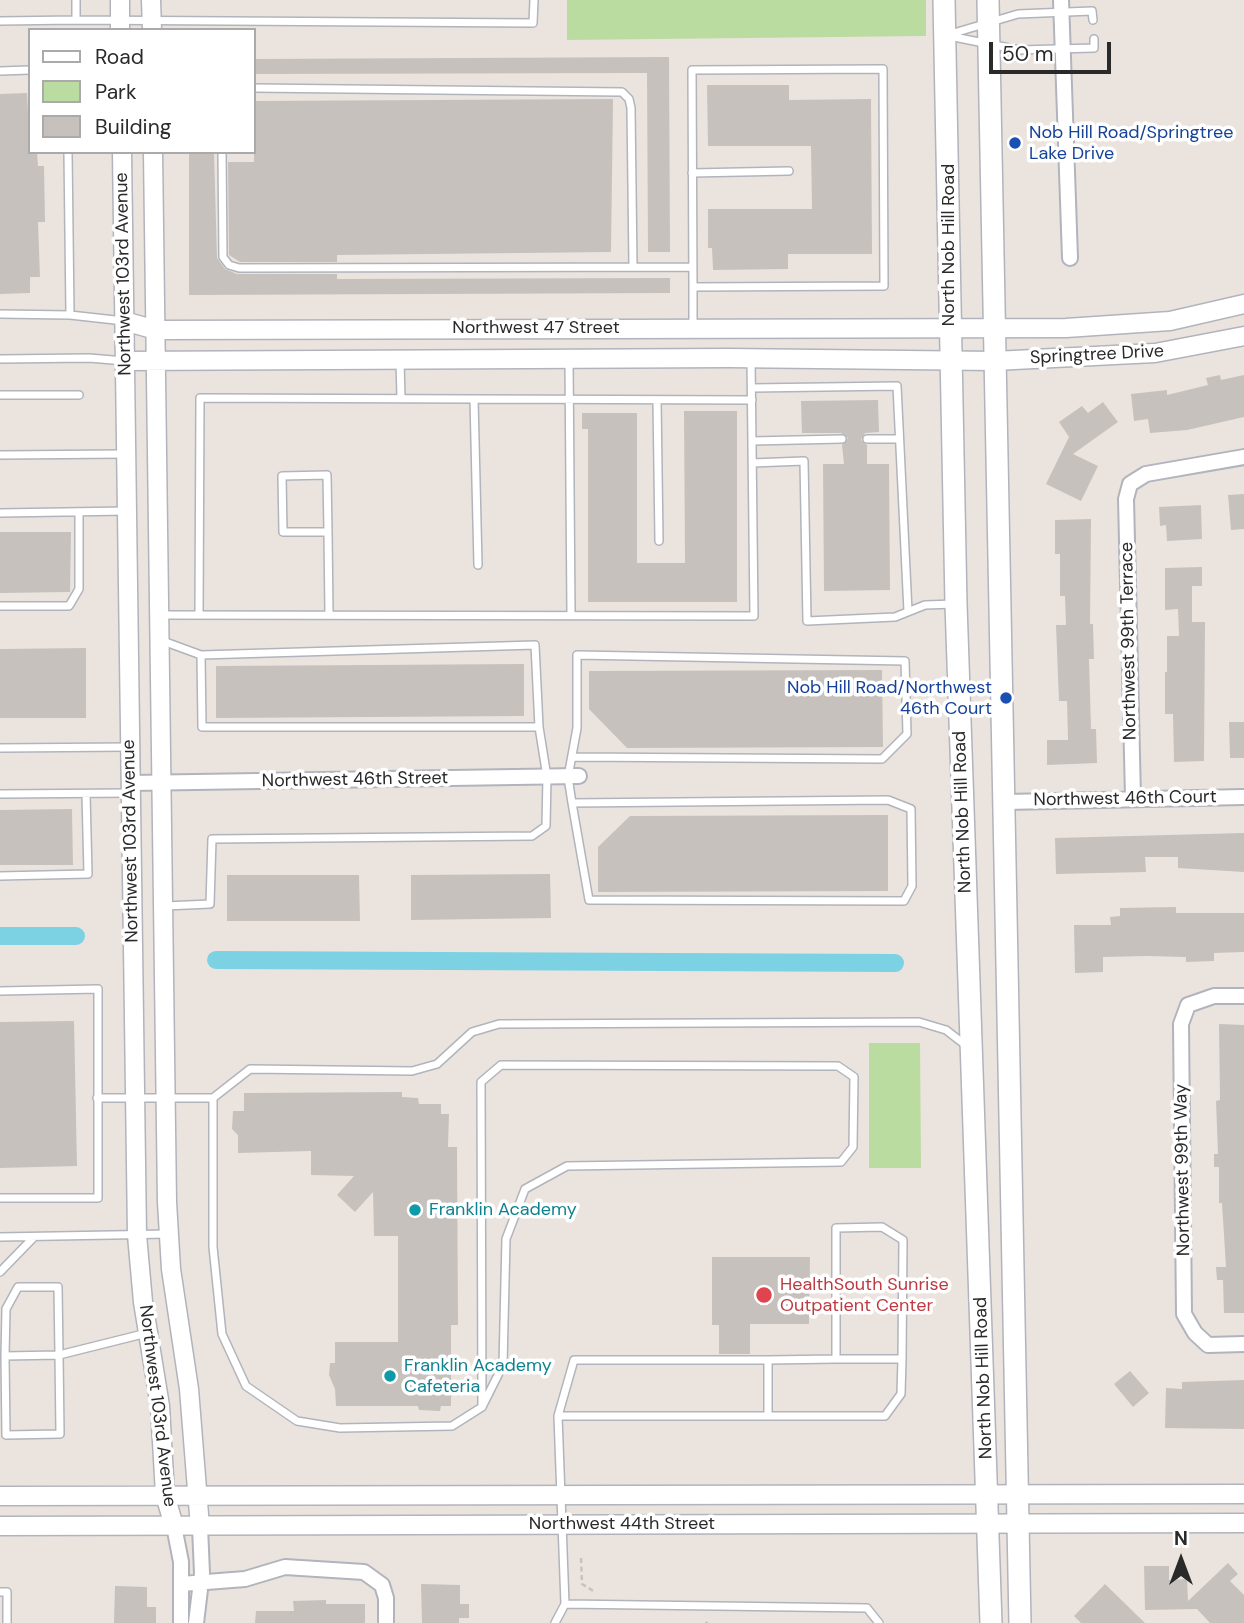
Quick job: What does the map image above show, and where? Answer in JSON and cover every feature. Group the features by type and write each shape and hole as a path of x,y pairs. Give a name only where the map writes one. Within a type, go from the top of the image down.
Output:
{"main road":[{"name":"North Nob Hill Road","path":"944,0 949,362 956,604 991,1623"},
{"name":"North Nob Hill Road","path":"988,0 1020,1623"}],"street":[{"path":"120,0 120,25"},
{"path":"151,0 152,26"},
{"path":"1061,6 1070,258"},
{"name":"Northwest 103rd Avenue","path":"122,154 137,1235 148,1333 160,1406 165,1495 174,1526"},
{"name":"Northwest 103rd Avenue","path":"153,154 169,1234 173,1288 190,1399 195,1495 200,1527"},
{"name":"Northwest 47 Street","path":"124,321 156,330 949,326 1066,328 1170,321 1244,304"},
{"path":"728,358 729,327"},
{"path":"400,329 400,360"},
{"name":"Springtree Drive","path":"949,362 1155,354 1244,336"},
{"name":"Northwest 47 Street","path":"125,361 728,358 949,362"},
{"name":"Northwest 99th Terrace","path":"1133,798 1126,499 1130,484 1146,474 1244,457"},
{"name":"Northwest 46th Street","path":"131,788 162,783 573,777"},
{"name":"Northwest 46th Court","path":"1005,802 1244,797"},
{"name":"Northwest 99th Way","path":"1244,996 1214,996 1188,1005 1181,1024 1184,1314 1195,1333 1208,1345 1244,1344"},
{"name":"Northwest 44th Street","path":"0,1496 1244,1494"},
{"name":"Northwest 44th Street","path":"0,1526 1244,1523"},
{"path":"174,1526 181,1584 181,1623"},
{"path":"196,1623 200,1583 200,1527"},
{"path":"181,1584 245,1579 285,1567 348,1569 375,1577 386,1598 386,1623"}],"lane":[{"path":"76,0 76,20"},
{"path":"0,21 76,20 152,26 533,23 534,0"},
{"path":"945,35 1018,13 1061,6 1092,11 1093,20"},
{"path":"945,35 1018,50 1094,48 1094,39"},
{"path":"693,287 884,286 883,69 692,70 693,327"},
{"path":"0,71 28,70"},
{"path":"256,88 622,92 629,99 631,108 633,268"},
{"path":"68,154 70,315"},
{"path":"222,154 223,257 229,265 239,268 693,268"},
{"path":"692,173 789,171"},
{"path":"0,314 70,315 124,321"},
{"path":"0,359 89,358 125,361"},
{"path":"569,359 571,615"},
{"path":"160,615 754,615 751,359"},
{"path":"400,360 401,398"},
{"path":"751,388 897,386 908,611"},
{"path":"0,395 79,395"},
{"path":"200,615 200,398 751,400"},
{"path":"474,399 478,565"},
{"path":"657,400 659,541"},
{"path":"752,441 842,439"},
{"path":"867,439 898,439"},
{"path":"0,455 127,454"},
{"path":"752,463 804,461 807,621 895,617 925,605 956,604"},
{"path":"328,532 283,531 282,477 327,475 328,532 329,615"},
{"path":"0,513 127,511"},
{"path":"0,606 69,606 79,589 79,512"},
{"path":"479,605 479,615"},
{"path":"160,640 201,655 536,645 539,727 547,777 546,826 532,836 212,839 210,904 164,906"},
{"path":"572,803 888,800 911,809 912,886 904,901 589,900 572,803 576,654 905,661 906,734 883,759 574,757"},
{"path":"201,655 202,727 539,727"},
{"path":"0,748 130,747"},
{"path":"0,794 86,794 131,788"},
{"path":"0,876 88,874 86,794"},
{"path":"0,991 98,989 98,1198 0,1198"},
{"path":"97,1098 213,1098 250,1069 412,1071 437,1064 472,1032 499,1024 919,1022 946,1030 972,1050"},
{"path":"213,1098 213,1247 222,1334 246,1386 298,1420 340,1428 452,1426 482,1407 503,1365 506,1239 525,1189 567,1166 841,1162 853,1147 854,1077 838,1066 501,1065 481,1082 482,1407"},
{"path":"558,1416 885,1416 901,1394 903,1240 882,1227 836,1228 836,1359"},
{"path":"0,1237 169,1234"},
{"path":"0,1272 34,1237"},
{"path":"18,1287 58,1287 59,1354 60,1434 6,1435 6,1309 18,1287"},
{"path":"5,1356 59,1354 148,1333"},
{"path":"555,1623 565,1604 558,1416 574,1360 902,1359"},
{"path":"768,1360 768,1416"},
{"path":"0,1592 6,1592 7,1623"},
{"path":"565,1604 867,1608 879,1623"}],"path":[{"path":"581,1558 582,1584 602,1597 603,1604"}],"green space":[{"path":"567,0 926,0 926,36 567,40"},
{"path":"869,1043 920,1043 921,1168 869,1168"}],"building":[{"path":"669,57 670,252 648,252 647,73 256,74 256,59"},
{"path":"707,85 789,85 789,100 871,99 872,254 788,254 788,269 713,270 712,248 708,248 708,209 812,209 811,146 708,146"},
{"path":"27,93 28,154 37,154 38,166 44,166 45,222 38,222 40,277 30,277 30,293 0,294 0,94"},
{"path":"613,99 611,252 337,255 337,262 240,262 229,255 228,162 254,162 256,101"},
{"path":"189,154 214,154 217,258 225,269 237,274 337,274 337,279 670,278 670,293 189,295"},
{"path":"1220,375 1221,380 1244,375 1244,417 1187,430 1150,433 1148,419 1134,421 1131,394 1167,390 1167,395 1208,385 1206,378"},
{"path":"878,400 879,432 865,433 861,440 867,445 867,464 889,464 890,590 824,591 823,464 844,464 842,445 848,438 841,433 802,433 801,401"},
{"path":"1103,402 1118,422 1073,454 1098,466 1081,501 1046,484 1069,437 1059,422 1082,406 1088,413"},
{"path":"684,411 737,411 737,602 588,602 588,429 582,429 582,413 637,413 637,563 685,563"},
{"path":"1244,494 1244,529 1231,530 1228,495"},
{"path":"1201,505 1202,539 1167,541 1166,525 1160,526 1159,507"},
{"path":"1091,519 1090,624 1093,624 1094,659 1089,659 1091,729 1096,729 1097,763 1047,765 1047,740 1068,740 1067,701 1059,701 1056,625 1066,625 1065,596 1060,596 1060,554 1055,554 1055,520"},
{"path":"0,532 71,532 70,592 0,593"},
{"path":"1202,567 1202,586 1192,586 1192,622 1205,622 1204,761 1174,762 1173,714 1165,714 1165,672 1167,636 1179,636 1178,609 1165,610 1165,568"},
{"path":"86,648 86,718 0,718 0,649"},
{"path":"524,664 524,716 216,718 216,666"},
{"path":"882,670 883,747 627,748 589,709 589,671"},
{"path":"1229,722 1244,722 1244,758 1230,758"},
{"path":"72,809 73,865 0,865 0,810"},
{"path":"888,815 888,891 598,892 598,847 630,816"},
{"path":"1244,833 1244,872 1178,868 1178,857 1145,857 1146,872 1056,874 1055,838"},
{"path":"550,874 551,918 411,920 411,875"},
{"path":"227,875 359,875 360,921 227,921"},
{"path":"1176,907 1176,913 1244,913 1244,952 1214,953 1214,961 1186,962 1186,957 1103,957 1103,972 1075,973 1074,925 1111,925 1110,917 1120,916 1120,908"},
{"path":"74,1021 77,1166 0,1168 0,1022"},
{"path":"1219,1024 1244,1025 1244,1313 1224,1313 1223,1280 1217,1280 1216,1267 1226,1267 1222,1203 1219,1203 1219,1167 1214,1167 1214,1154 1218,1154 1216,1101 1220,1100"},
{"name":"Franklin Academy","path":"402,1092 402,1097 418,1098 419,1104 441,1104 441,1114 449,1114 448,1147 457,1147 458,1325 451,1325 451,1406 441,1406 440,1411 419,1410 418,1406 336,1406 335,1389 329,1375 330,1363 335,1363 335,1342 398,1342 398,1236 374,1236 373,1192 355,1212 337,1195 354,1176 311,1175 311,1151 238,1153 238,1135 232,1129 233,1111 244,1111 244,1093"},
{"path":"712,1257 810,1257 809,1324 750,1324 750,1354 719,1354 719,1325 712,1325"},
{"path":"1130,1371 1149,1393 1133,1407 1114,1384"},
{"path":"1244,1380 1244,1429 1165,1428 1166,1388 1182,1389 1182,1382"},
{"path":"1228,1563 1238,1574 1230,1581 1244,1595 1244,1623 1210,1623 1197,1609 1145,1610 1144,1566 1169,1566 1169,1580 1187,1579 1188,1601"},
{"path":"421,1584 460,1585 460,1604 469,1604 469,1618 459,1618 459,1623 422,1623"},
{"path":"1105,1584 1145,1623 1081,1623 1074,1616"},
{"path":"115,1586 147,1587 147,1607 156,1607 156,1623 114,1623"},
{"path":"326,1600 326,1604 365,1604 365,1623 255,1623 256,1611 294,1611 293,1601"}],"waterway":[{"path":"0,936 76,936"},
{"path":"216,960 895,963"}],"place":[{"name":"Nob Hill Road/Springtree Lake Drive","path":"1015,143"},
{"name":"Nob Hill Road/Northwest 46th Court","path":"1006,698"},
{"name":"Franklin Academy","path":"415,1210"},
{"name":"HealthSouth Sunrise Outpatient Center","path":"764,1295"},
{"name":"Franklin Academy Cafeteria","path":"390,1376"}]}
